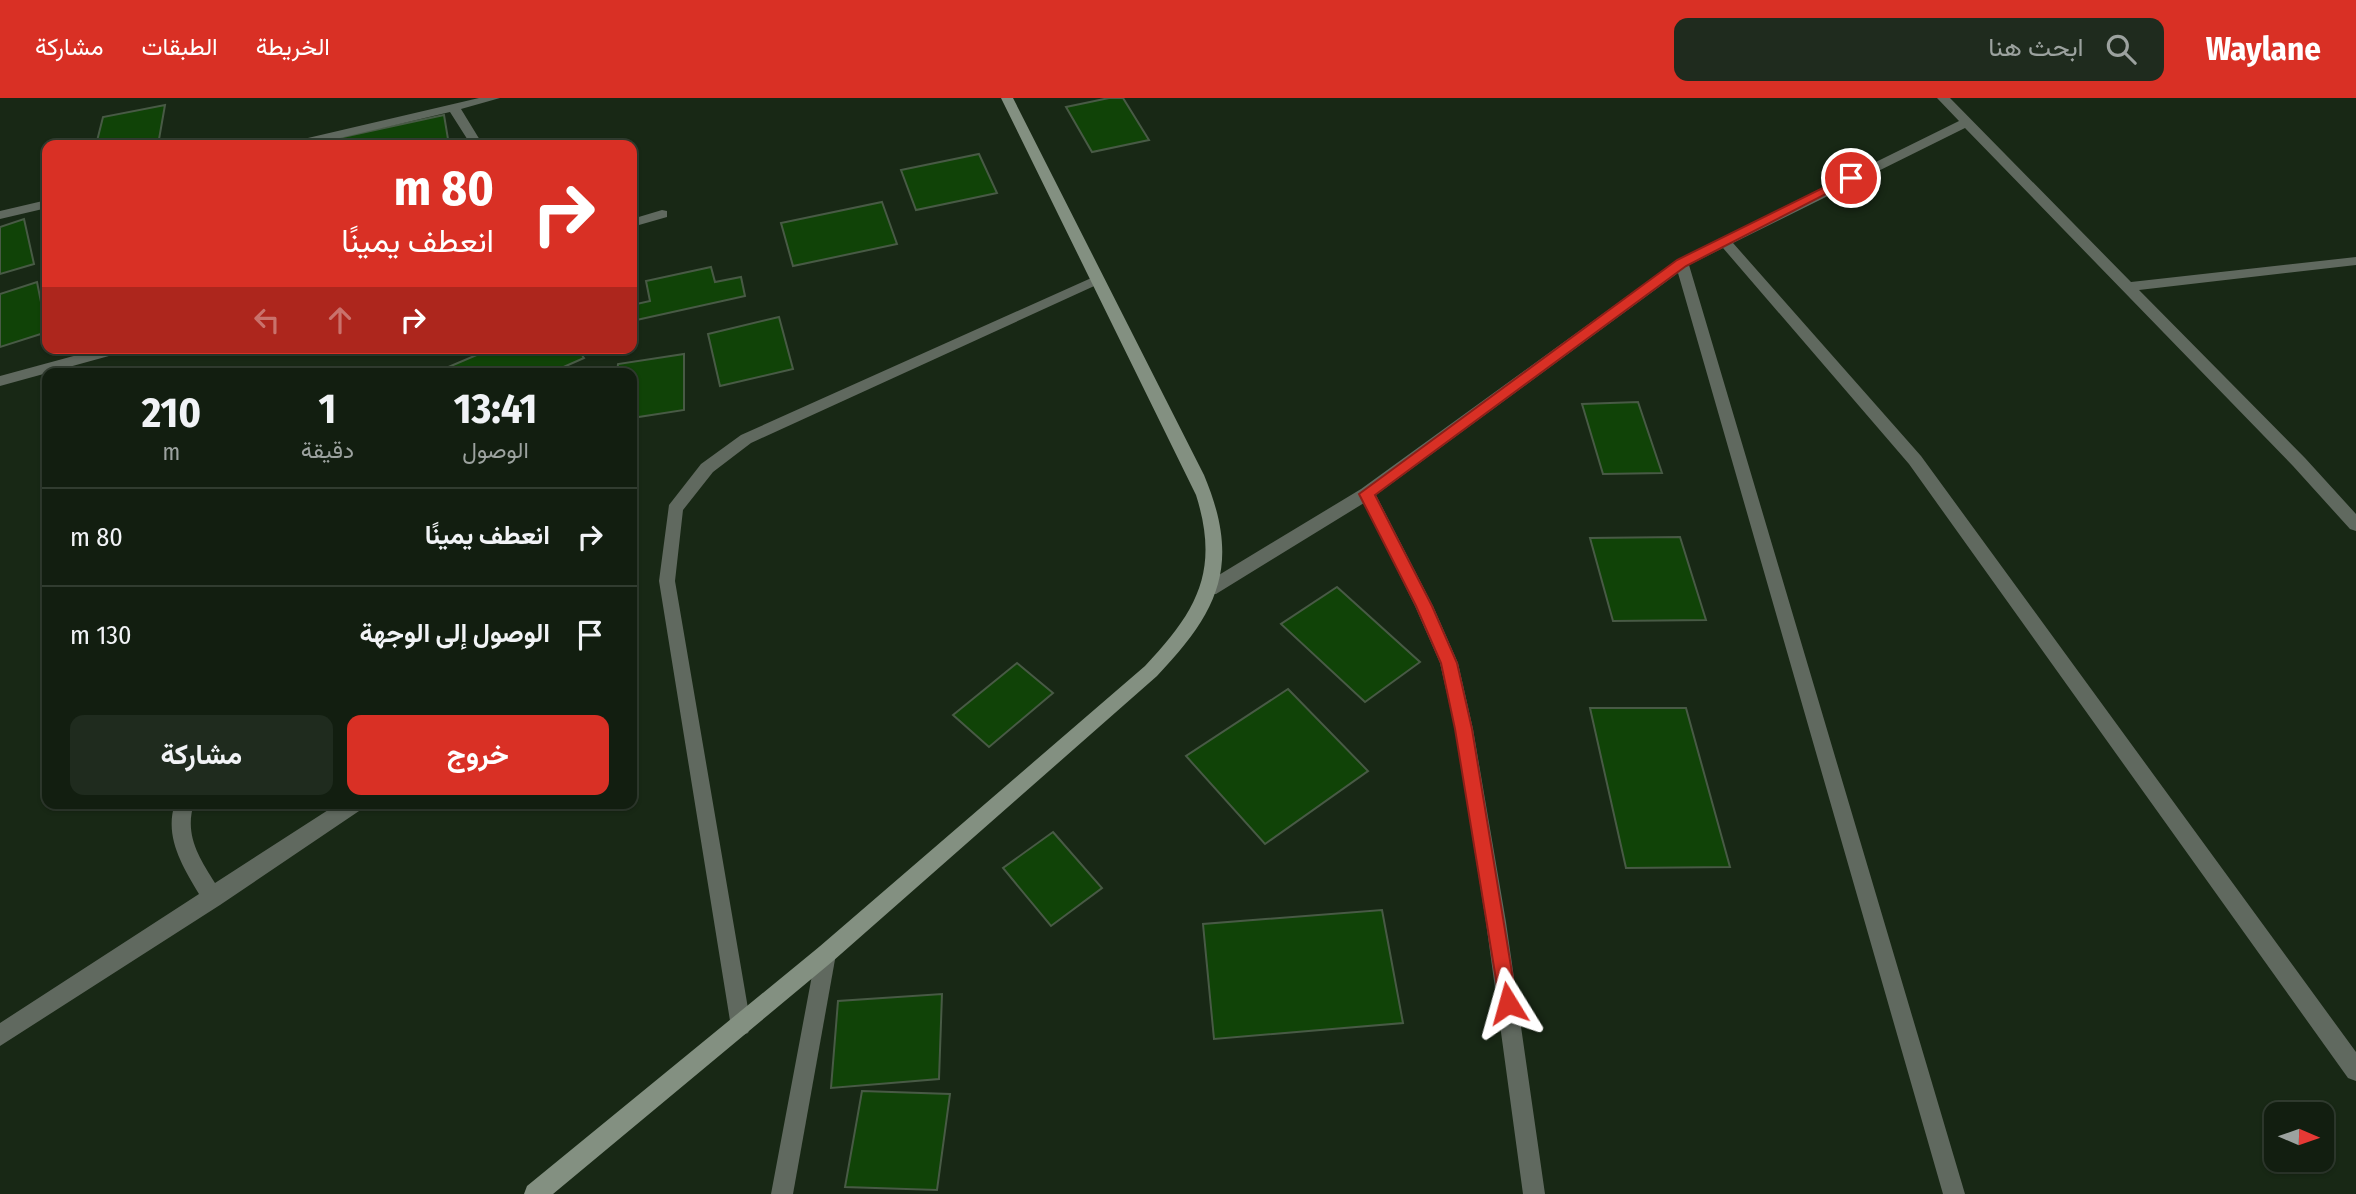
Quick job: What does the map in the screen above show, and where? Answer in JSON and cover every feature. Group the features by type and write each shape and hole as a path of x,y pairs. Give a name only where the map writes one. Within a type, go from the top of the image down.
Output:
{"street":[{"path":"316,140 494,98"},
{"path":"535,1194 827,954 1151,671 1187,634 1210,589 1215,554 1212,513 1007,98"},
{"path":"1942,98 2299,463 2356,525"},
{"path":"454,108 474,140"},
{"path":"1210,589 1367,494 1682,263 1965,123"},
{"path":"0,215 42,205"},
{"path":"637,222 662,214"},
{"path":"1726,242 1915,460 2356,1070"},
{"path":"2127,287 2356,261"},
{"path":"1682,263 1954,1194"},
{"path":"740,1026 667,581 675,509 707,468 746,439 1098,279"},
{"path":"48,368 100,354"},
{"path":"0,381 42,370"},
{"path":"1367,494 1424,606 1449,663 1464,729 1496,922 1534,1194"},
{"path":"182,809 179,839 213,898"},
{"path":"0,1035 346,809"},
{"path":"782,1194 827,954"}],"building":[{"path":"1109,98 1123,98 1149,140 1092,152 1066,107"},
{"path":"165,105 159,140 97,140 103,117"},
{"path":"444,115 448,140 329,140"},
{"path":"979,154 997,193 916,210 901,170"},
{"path":"882,202 897,244 793,266 781,223"},
{"path":"24,219 34,264 0,274 0,227"},
{"path":"711,267 715,282 741,277 745,296 637,320 637,304 650,301 646,281"},
{"path":"37,282 42,307 42,334 0,347 0,294"},
{"path":"779,317 793,369 720,386 708,334"},
{"path":"479,354 581,354 584,358 561,368 446,368"},
{"path":"684,354 684,410 637,417 637,368 618,368 618,364"},
{"path":"1638,402 1662,473 1603,474 1582,404"},
{"path":"1680,537 1706,620 1613,621 1590,538"},
{"path":"1337,587 1420,662 1365,702 1281,624"},
{"path":"1017,663 1053,693 989,747 953,715"},
{"path":"1288,689 1368,771 1265,844 1186,756"},
{"path":"1590,708 1686,708 1730,867 1626,868"},
{"path":"1053,832 1102,888 1051,926 1003,868"},
{"path":"1382,910 1403,1023 1214,1039 1203,924"},
{"path":"942,994 939,1079 831,1088 838,1001"},
{"path":"862,1091 950,1094 937,1190 845,1187"}],"route":[{"path":"1508,1003 1464,729 1449,663 1424,606 1367,494 1682,263 1851,178"}]}
